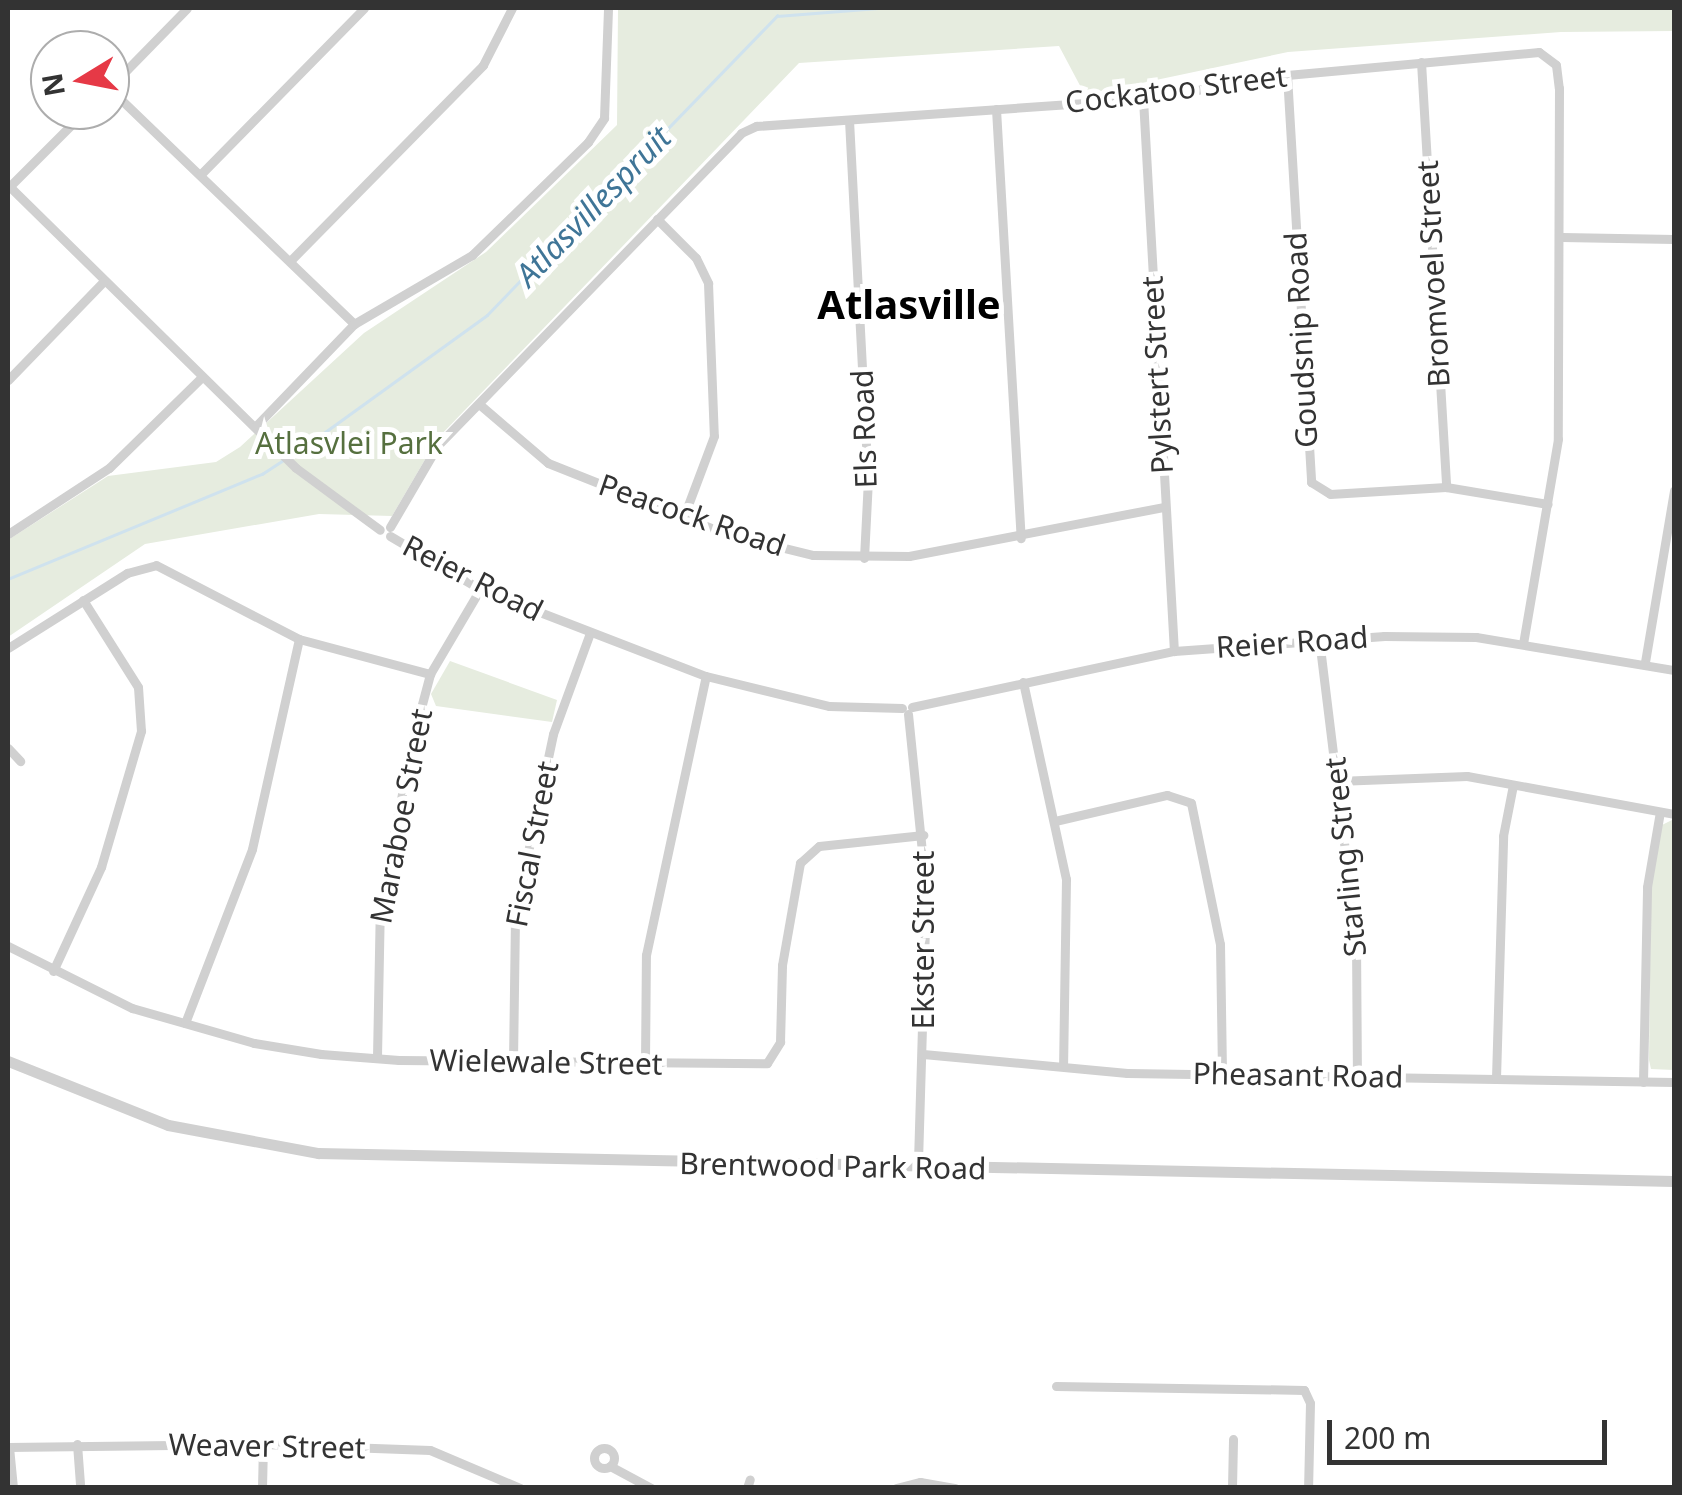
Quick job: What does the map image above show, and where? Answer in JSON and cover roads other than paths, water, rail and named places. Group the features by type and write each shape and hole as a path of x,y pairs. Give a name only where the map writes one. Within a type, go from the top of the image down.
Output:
{"street":[{"path":"130,67 186,8"},
{"path":"200,174 364,8"},
{"path":"290,260 483,65 512,8"},
{"path":"254,427 354,324 472,255 588,142 604,118 608,8"},
{"name":"Cockatoo Street","path":"387,531 438,445 741,133 775,122 1143,99 1287,74 1534,52 1553,60 1562,236 1558,439 1523,644"},
{"name":"Bromvoel Street","path":"1421,62 1446,487"},
{"name":"Goudsnip Road","path":"1287,74 1311,482 1338,494 1446,487 1548,504"},
{"name":"Pylstert Street","path":"1143,99 1174,651"},
{"path":"130,107 354,324"},
{"path":"996,108 1021,538"},
{"name":"Els Road","path":"849,120 868,478 864,558"},
{"path":"8,187 66,130"},
{"name":"Reier Road","path":"8,187 296,468 480,589 706,676 829,706 907,710 1174,651 1428,635 1523,644 1646,662 1674,670"},
{"path":"658,219 696,258 708,282 714,436 684,516"},
{"path":"1562,236 1674,239"},
{"path":"8,380 104,281"},
{"path":"8,534 109,468 202,377"},
{"name":"Peacock Road","path":"479,404 548,463 768,548 864,558 1021,538 1164,508"},
{"path":"1646,662 1673,528 1674,490"},
{"path":"8,648 142,564 156,565 299,640 430,674"},
{"name":"Maraboe Street","path":"377,1057 380,905 430,674 480,589"},
{"path":"53,972 101,868 141,731 138,687 83,600"},
{"name":"Fiscal Street","path":"513,1061 515,912 554,734 590,633"},
{"name":"Starling Street","path":"1319,639 1358,972 1357,1076"},
{"path":"185,1023 252,848 299,640"},
{"path":"645,1062 646,955 706,676"},
{"path":"1022,682 1066,879 1062,1063"},
{"name":"Ekster Street","path":"907,710 923,835 924,1054 918,1167"},
{"path":"8,748 20,761"},
{"path":"1337,781 1424,775 1512,785 1674,814"},
{"path":"1496,1078 1503,836 1512,785"},
{"path":"1055,821 1167,795 1191,803 1220,944 1222,1074"},
{"path":"1643,1082 1647,887 1660,812"},
{"name":"Wielewale Street","path":"8,946 53,972 132,1008 254,1043 377,1057 767,1063 780,1042 782,965 800,863 819,846 923,835"},
{"name":"Pheasant Road","path":"924,1054 1062,1063 1128,1073 1674,1082"},
{"name":"Brentwood Park Road","path":"8,1062 168,1124 318,1153 1674,1180"},
{"path":"1056,1386 1304,1390 1310,1403 1308,1488"},
{"path":"1232,1488 1233,1439"},
{"path":"78,1444 80,1484"},
{"path":"262,1444 262,1488"},
{"name":"Weaver Street","path":"8,1447 262,1444 430,1450 520,1488"},
{"path":"8,1447 13,1488"},
{"path":"610,1466 651,1488"},
{"path":"896,1488 955,1488"}],"waterway":[{"name":"Atlasvillespruit","path":"8,579 262,474 314,440 487,315 777,16 878,8"}],"district":[{"name":"Atlasville","path":"909,304"}],"park label":[{"name":"Atlasvlei Park","path":"349,443"}]}
